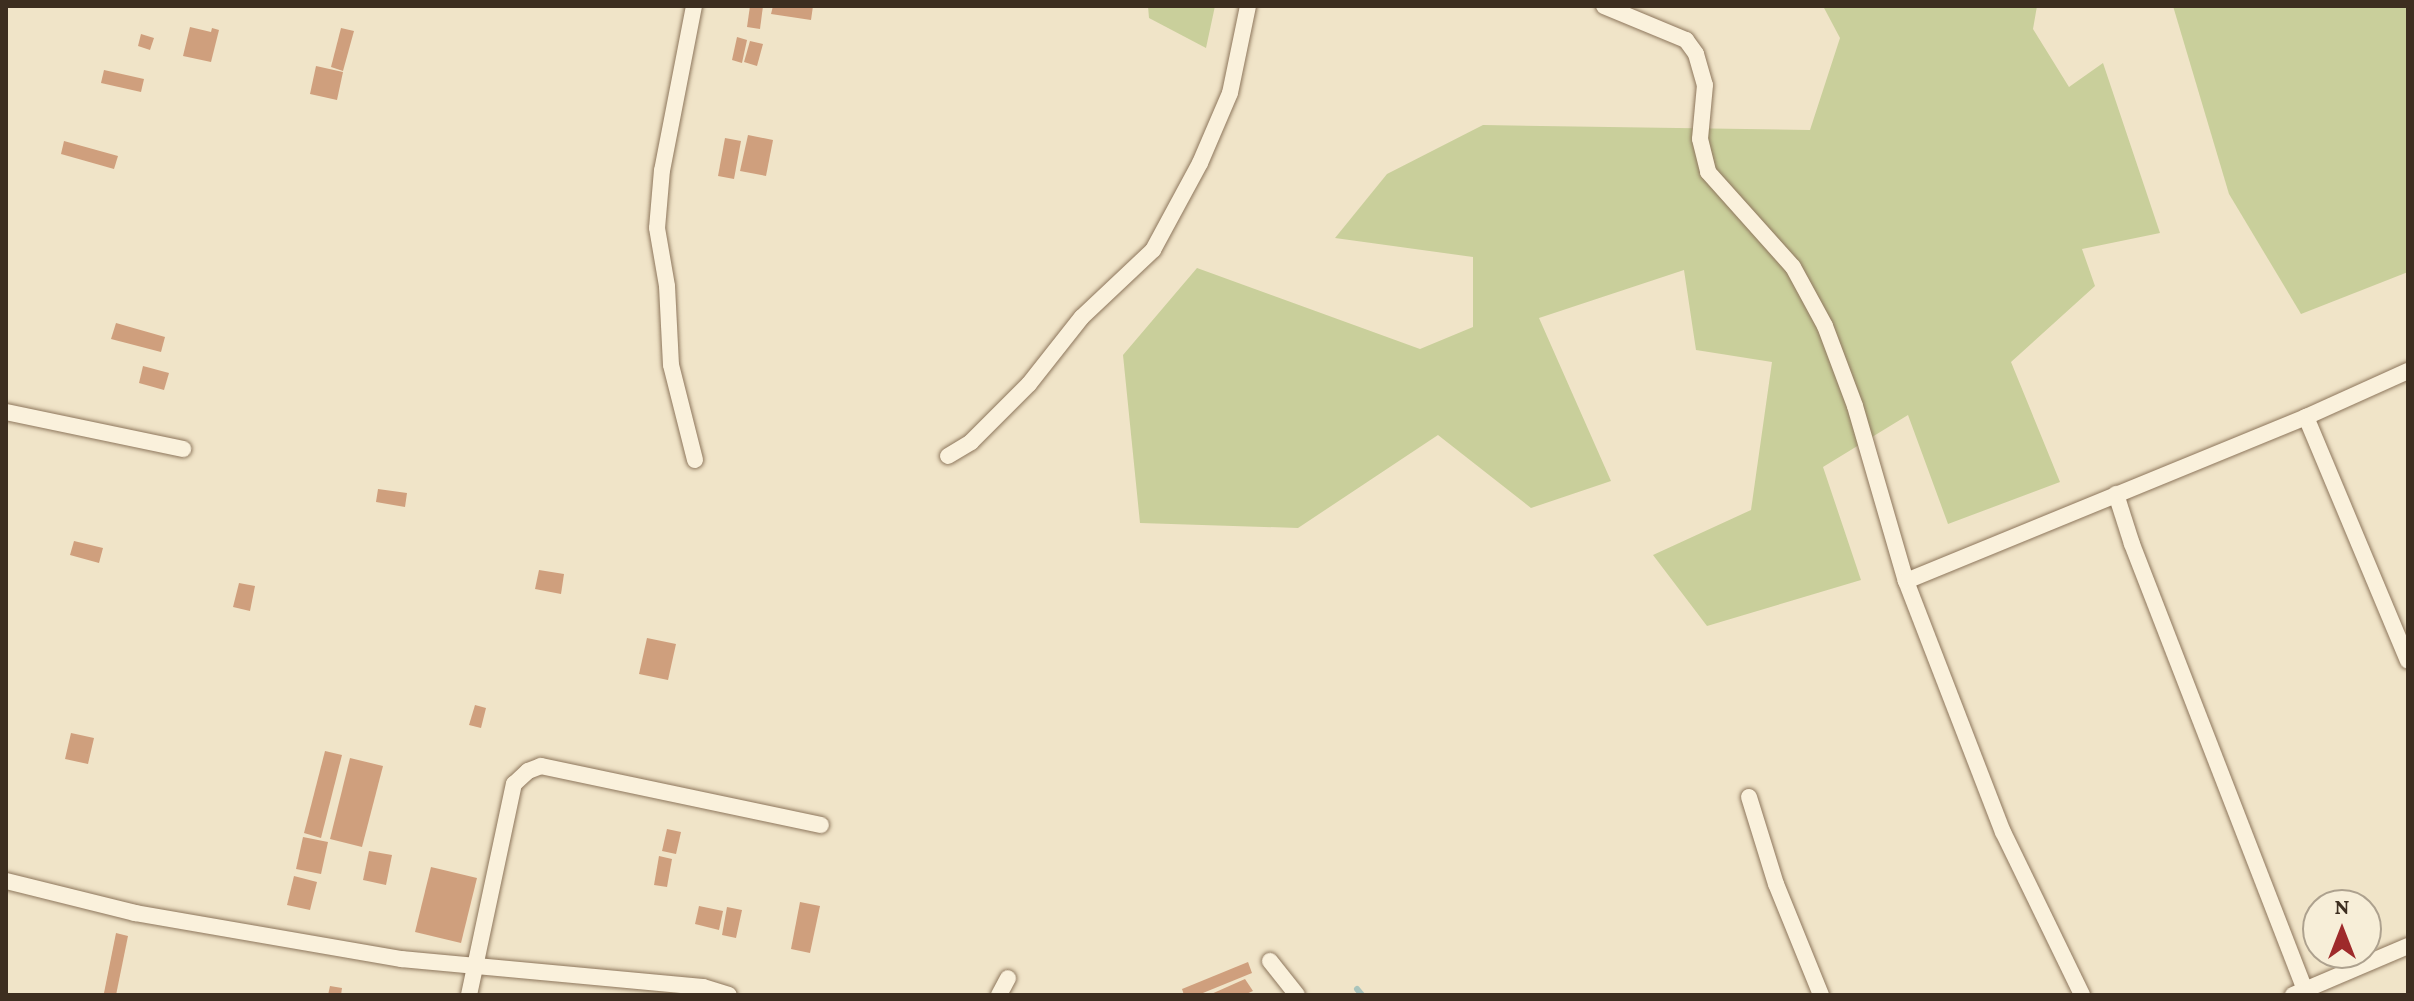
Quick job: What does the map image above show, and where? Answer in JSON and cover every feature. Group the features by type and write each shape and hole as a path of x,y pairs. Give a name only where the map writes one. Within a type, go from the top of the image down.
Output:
{"street":[{"path":"694,6 662,170 657,228 667,286 671,365 695,460"},
{"path":"948,456 971,442 1029,384 1082,317 1153,250 1200,163 1230,93 1248,6"},
{"path":"1604,6 1686,40 1696,54 1705,85 1700,139 1708,172 1793,267 1825,326 1855,406 1906,581 2003,832 2082,995"},
{"path":"1906,581 2306,417 2408,371"},
{"path":"6,412 183,449"},
{"path":"2306,417 2408,661"},
{"path":"2116,494 2299,992 2408,946"},
{"path":"469,995 514,784 528,771 541,766 821,825"},
{"path":"1749,797 1776,884 1821,995"},
{"path":"7,883 215,928 274,935 401,959 703,987 729,995"},
{"path":"1270,961 1297,995"},
{"path":"999,995 1008,978"}],"green space":[{"path":"1148,6 1215,6 1206,48 1149,18"},
{"path":"1823,6 2037,6 2033,29 2069,87 2103,63 2160,233 2082,249 2095,286 2011,362 2060,482 1948,524 1908,415 1823,467 1861,580 1707,626 1653,555 1751,510 1772,362 1696,350 1684,270 1539,318 1611,481 1531,508 1438,435 1298,528 1140,523 1123,355 1197,268 1420,349 1473,327 1473,257 1335,238 1387,174 1483,125 1810,130 1840,38"},
{"path":"2173,6 2408,6 2408,272 2301,314 2229,194"}],"building":[{"path":"750,6 763,6 760,29 747,27"},
{"path":"773,6 813,6 811,20 771,14"},
{"path":"190,27 211,32 212,28 219,30 211,62 183,56"},
{"path":"341,28 354,31 343,71 331,67"},
{"path":"141,34 154,38 150,50 138,46"},
{"path":"737,37 747,40 742,63 732,60"},
{"path":"750,41 763,44 757,66 744,62"},
{"path":"316,66 343,72 337,100 310,94"},
{"path":"104,70 144,79 141,92 101,83"},
{"path":"748,135 773,140 766,176 740,171"},
{"path":"725,138 741,141 734,179 718,176"},
{"path":"64,141 118,156 114,169 61,154"},
{"path":"116,323 165,337 161,352 111,339"},
{"path":"143,366 169,373 164,390 139,383"},
{"path":"378,489 407,493 405,507 376,502"},
{"path":"74,541 103,548 99,563 70,555"},
{"path":"539,570 564,574 561,594 535,589"},
{"path":"239,583 255,586 250,611 233,607"},
{"path":"647,638 676,644 668,680 639,674"},
{"path":"475,705 486,708 481,728 469,725"},
{"path":"71,733 94,738 88,764 65,759"},
{"path":"325,751 342,755 321,838 304,833"},
{"path":"350,758 383,766 362,847 330,839"},
{"path":"667,829 681,832 676,854 662,851"},
{"path":"303,837 328,842 321,874 296,869"},
{"path":"369,851 392,855 386,885 363,880"},
{"path":"659,856 672,859 667,887 654,885"},
{"path":"431,867 477,878 461,943 415,932"},
{"path":"294,876 317,882 310,910 287,905"},
{"path":"800,902 820,906 810,953 791,949"},
{"path":"699,906 723,911 719,930 695,924"},
{"path":"727,907 742,910 736,938 722,935"},
{"path":"116,933 128,936 116,995 104,993"},
{"path":"1248,962 1252,973 1198,995 1184,995 1182,989"},
{"path":"1245,979 1253,991 1244,995 1209,995"},
{"path":"330,986 342,988 341,995 328,995"}],"waterway":[{"path":"1357,989 1362,995"}]}
